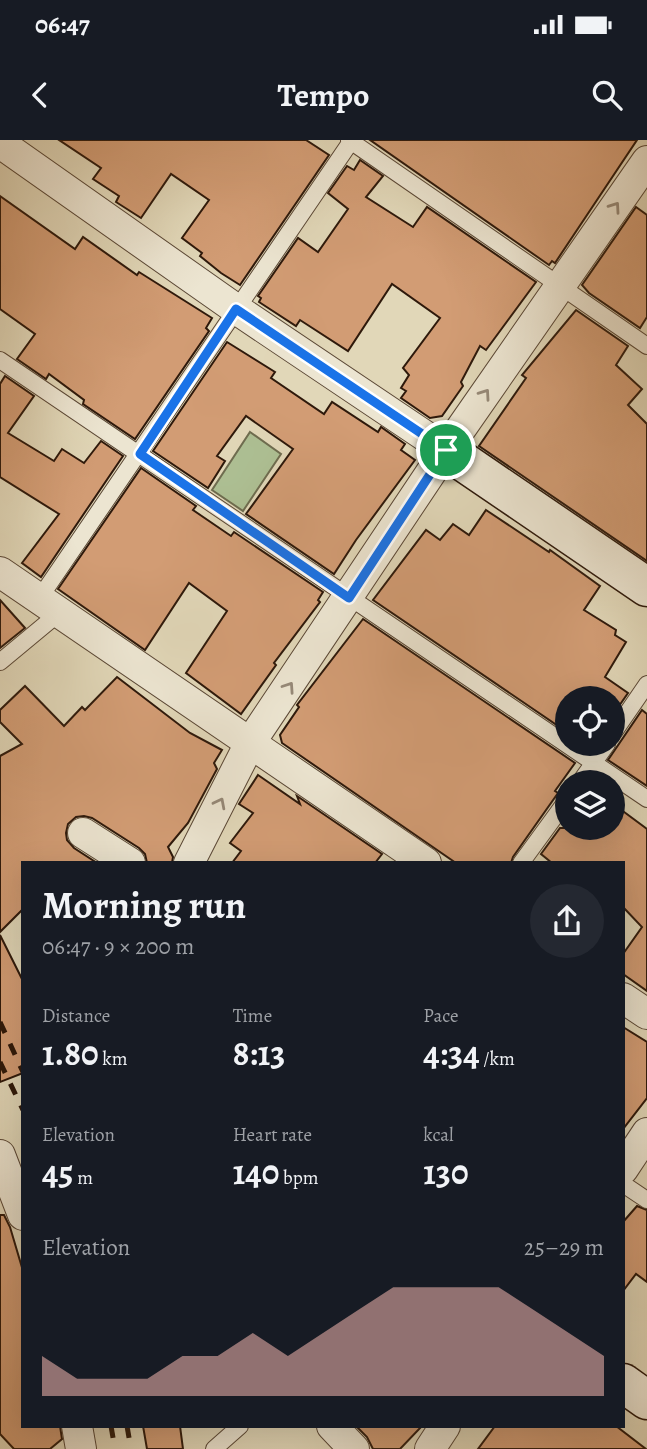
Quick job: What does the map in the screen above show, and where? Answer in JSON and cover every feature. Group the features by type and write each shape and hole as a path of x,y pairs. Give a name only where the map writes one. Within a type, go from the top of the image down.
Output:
{"street":[{"path":"0,144 236,309 647,587"},
{"path":"190,861 250,743 446,450 647,161"},
{"path":"0,572 423,861"},
{"path":"83,833 127,861"},
{"path":"625,999 647,1014"},
{"path":"625,1166 647,1133"},
{"path":"8,1168 21,1209"},
{"path":"625,1384 647,1401"},
{"path":"77,1428 81,1449"},
{"path":"334,1428 354,1449"},
{"path":"430,1449 444,1428"}],"lane":[{"path":"0,662 49,606 140,454 351,140 647,346"},
{"path":"0,360 647,799"},
{"path":"625,716 647,684"},
{"path":"588,770 598,756"},
{"path":"522,861 555,816"},
{"path":"625,1185 647,1200"},
{"path":"214,1449 238,1428"}],"green space":[{"path":"250,432 281,454 243,511 212,490"}],"building":[{"path":"59,140 306,140 329,155 240,285 200,256 202,253 182,238 209,200 171,174 141,218 116,202 119,196 93,179 101,168"},
{"path":"370,140 637,140 555,263 552,261 549,265"},
{"path":"360,160 383,176 366,197 413,227 427,207 536,282 486,350 480,346 461,382 463,386 442,416 430,418 401,398 406,391 401,388 409,375 403,368 440,318 392,284 348,351 300,320 296,326 259,302 261,298 258,296 298,238 318,252 348,209 328,193 347,166 354,170"},
{"path":"0,196 75,249 83,237 137,275 139,272 212,318 206,328 209,331 135,439 83,404 84,400 49,374 46,379 17,359 35,334 0,309"},
{"path":"636,207 647,215 647,317 640,328 589,293 582,285"},
{"path":"576,310 628,346 616,365 642,389 628,405 647,424 647,561 479,446 526,378 522,375"},
{"path":"227,342 275,372 271,378 324,414 332,402 378,432 381,427 405,444 401,450 415,460 334,574 246,514 293,449 246,416 217,456 225,461 208,488 153,451"},
{"path":"5,376 34,396 8,433 54,461 62,449 84,463 101,441 123,456 41,577 22,563 59,514 0,477 0,384"},
{"path":"141,468 196,506 193,510 231,536 234,532 323,592 318,600 320,602 274,663 276,665 241,714 186,673 227,611 189,583 145,650 58,589"},
{"path":"486,510 549,552 550,550 600,586 584,610 616,630 615,635 626,642 605,677 618,686 555,686 555,724 373,600 426,530 440,540 453,524 469,535"},
{"path":"0,600 25,628 0,648"},
{"path":"363,619 555,749 555,756 565,756 575,763 570,770 555,770 555,797 512,861 453,861 282,743 280,735 299,707 297,705"},
{"path":"117,677 190,733 222,750 214,763 217,769 188,823 168,847 172,861 147,861 145,854 139,848 92,818 76,817 68,824 67,840 94,861 21,861 21,911 0,932 0,756 22,744 0,722 0,710 25,686 64,726 82,707 85,710"},
{"path":"642,710 647,714 647,786 608,760 611,756 625,756 625,735"},
{"path":"258,775 300,804 297,796 382,854 377,861 234,861 241,851 230,843 253,813 239,804"},
{"path":"625,813 647,829 647,991 625,975 625,951 642,927 625,909 625,861 550,861 541,854 555,835 555,840 625,840"},
{"path":"0,935 21,977 21,1074 0,1082"},
{"path":"625,1028 647,1042 647,1098 625,1126"},
{"path":"637,1206 647,1210 647,1282 636,1274 625,1288 625,1220"},
{"path":"0,1215 4,1215 21,1264 21,1428 60,1428 62,1439 50,1449 14,1449 0,1434"},
{"path":"143,1428 180,1428 183,1449 147,1449"},
{"path":"358,1428 420,1428 400,1449 373,1449"},
{"path":"494,1428 619,1428 646,1449 478,1449"}],"railway":[{"path":"0,1022 21,1068"},
{"path":"0,1062 21,1106"},
{"path":"111,1428 115,1449"},
{"path":"127,1428 131,1449"}],"route":[{"path":"236,309 446,450 349,598 140,454 236,309"}]}
